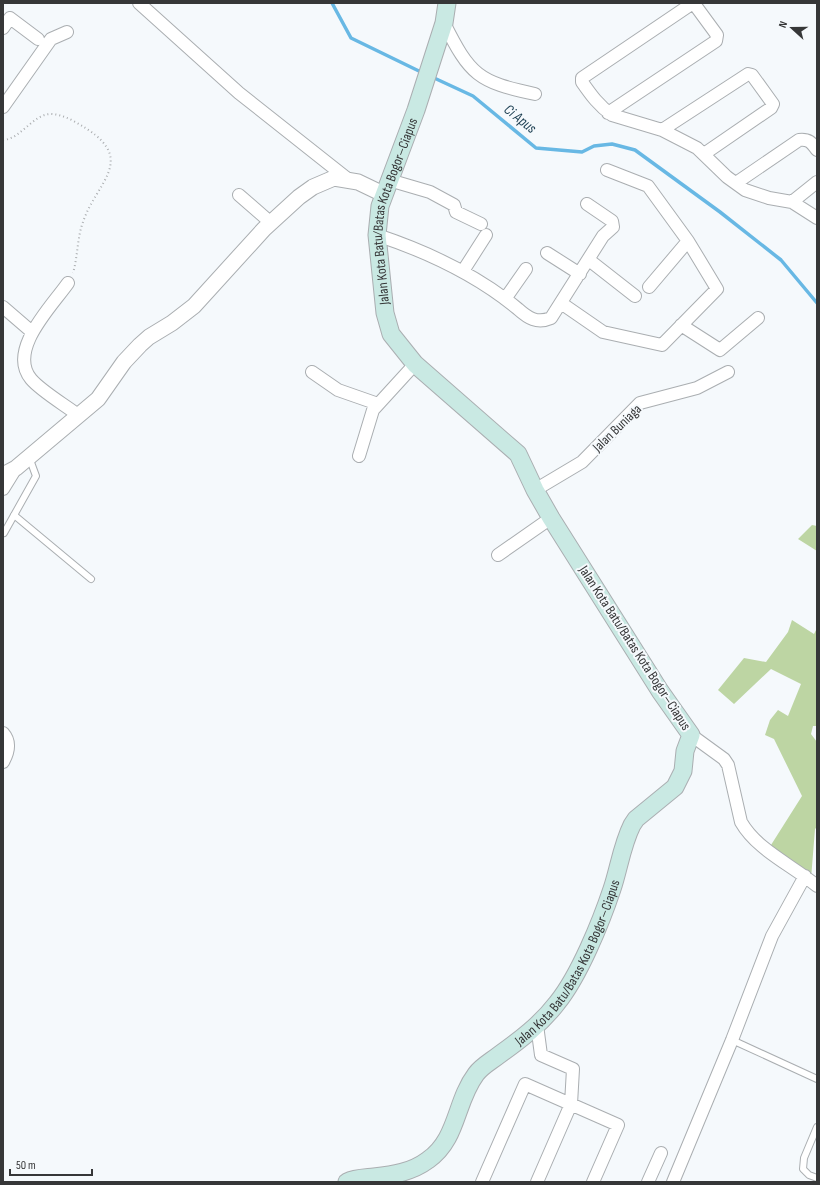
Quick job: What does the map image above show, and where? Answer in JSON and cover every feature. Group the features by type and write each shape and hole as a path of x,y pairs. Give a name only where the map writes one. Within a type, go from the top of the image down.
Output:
{"main road":[{"path":"444,23 447,3"},
{"name":"Jalan Kota Batu/Batas Kota Bogor–Ciapus","path":"347,1182 353,1179 397,1174 409,1170 435,1155 442,1148 454,1126 474,1076 482,1066 536,1025 558,1001 583,959 612,889 632,825 639,816 670,794 680,779 684,770 685,751 691,735 660,691 551,518 535,490 522,460 513,448 450,396 415,364 397,343 388,324 383,302 377,235 378,216 386,187 416,110 436,43 444,23"}],"street":[{"path":"139,3 239,94 349,180"},
{"path":"608,113 716,41 717,35 695,6 690,5 582,78 582,82 599,106 608,113 662,130 697,148 728,177 745,190 769,198 792,202 817,218"},
{"path":"5,19 38,39"},
{"path":"444,23 459,52 472,70 481,78 508,88 535,94"},
{"path":"3,107 52,39 67,32"},
{"path":"662,130 748,74 752,75 773,104 771,108 704,154"},
{"path":"736,183 799,140 805,139 810,141 817,150"},
{"path":"561,304 603,332 662,345 716,289 688,241 648,186 607,170"},
{"path":"3,489 9,472 29,457 104,392 124,362 144,341 179,319 203,298 270,222 299,197 325,181 334,178 439,196 454,205 456,212 480,224"},
{"path":"792,202 817,182"},
{"path":"239,195 270,222"},
{"path":"377,235 411,246 463,271 506,299 529,319 544,321 551,318 603,236 613,227 612,221 609,218 587,204"},
{"path":"463,271 486,236"},
{"path":"649,287 688,241"},
{"path":"547,253 580,274"},
{"path":"589,260 635,296"},
{"path":"506,299 526,269"},
{"path":"68,283 32,332 24,357 27,373 32,380 78,415"},
{"path":"3,307 32,332"},
{"path":"681,325 720,350 758,318"},
{"path":"358,456 370,416 378,404 415,364"},
{"path":"312,372 338,390 378,404"},
{"name":"Jalan Buniaga","path":"535,490 582,462 640,404 697,388 728,372"},
{"path":"498,556 551,518"},
{"path":"3,733 8,743 8,749 3,762"},
{"path":"691,735 724,759 728,765 741,822 745,830 757,842 817,886"},
{"path":"673,1182 732,1040 772,936 805,876"},
{"path":"536,1025 541,1055 573,1069 572,1104 537,1182"},
{"path":"482,1182 525,1084 618,1125 593,1182"},
{"path":"648,1182 661,1153"}],"lane":[{"path":"4,533 36,476 29,457"},
{"path":"14,515 91,579"},
{"path":"732,1040 817,1079"},
{"path":"817,1127 804,1158 803,1168 809,1175 817,1178"}],"path":[{"path":"3,140 10,138 41,117 54,114 78,123 95,134 107,146 110,152 108,171 82,224 74,268 68,283"}],"green space":[{"path":"812,525 817,526 817,551 798,539"},
{"path":"792,620 814,634 817,628 817,726 813,726 811,734 817,742 817,827 815,829 811,879 771,845 802,796 774,739 765,735 770,720 778,710 788,716 801,684 771,669 734,704 718,690 744,658 766,662 788,632"}],"waterway":[{"name":"Ci Apus","path":"332,3 351,38 423,73"},
{"name":"Ci Apus","path":"432,77 473,96 536,148 582,152 594,146 612,144 635,150 720,212 781,260 817,303"}]}
